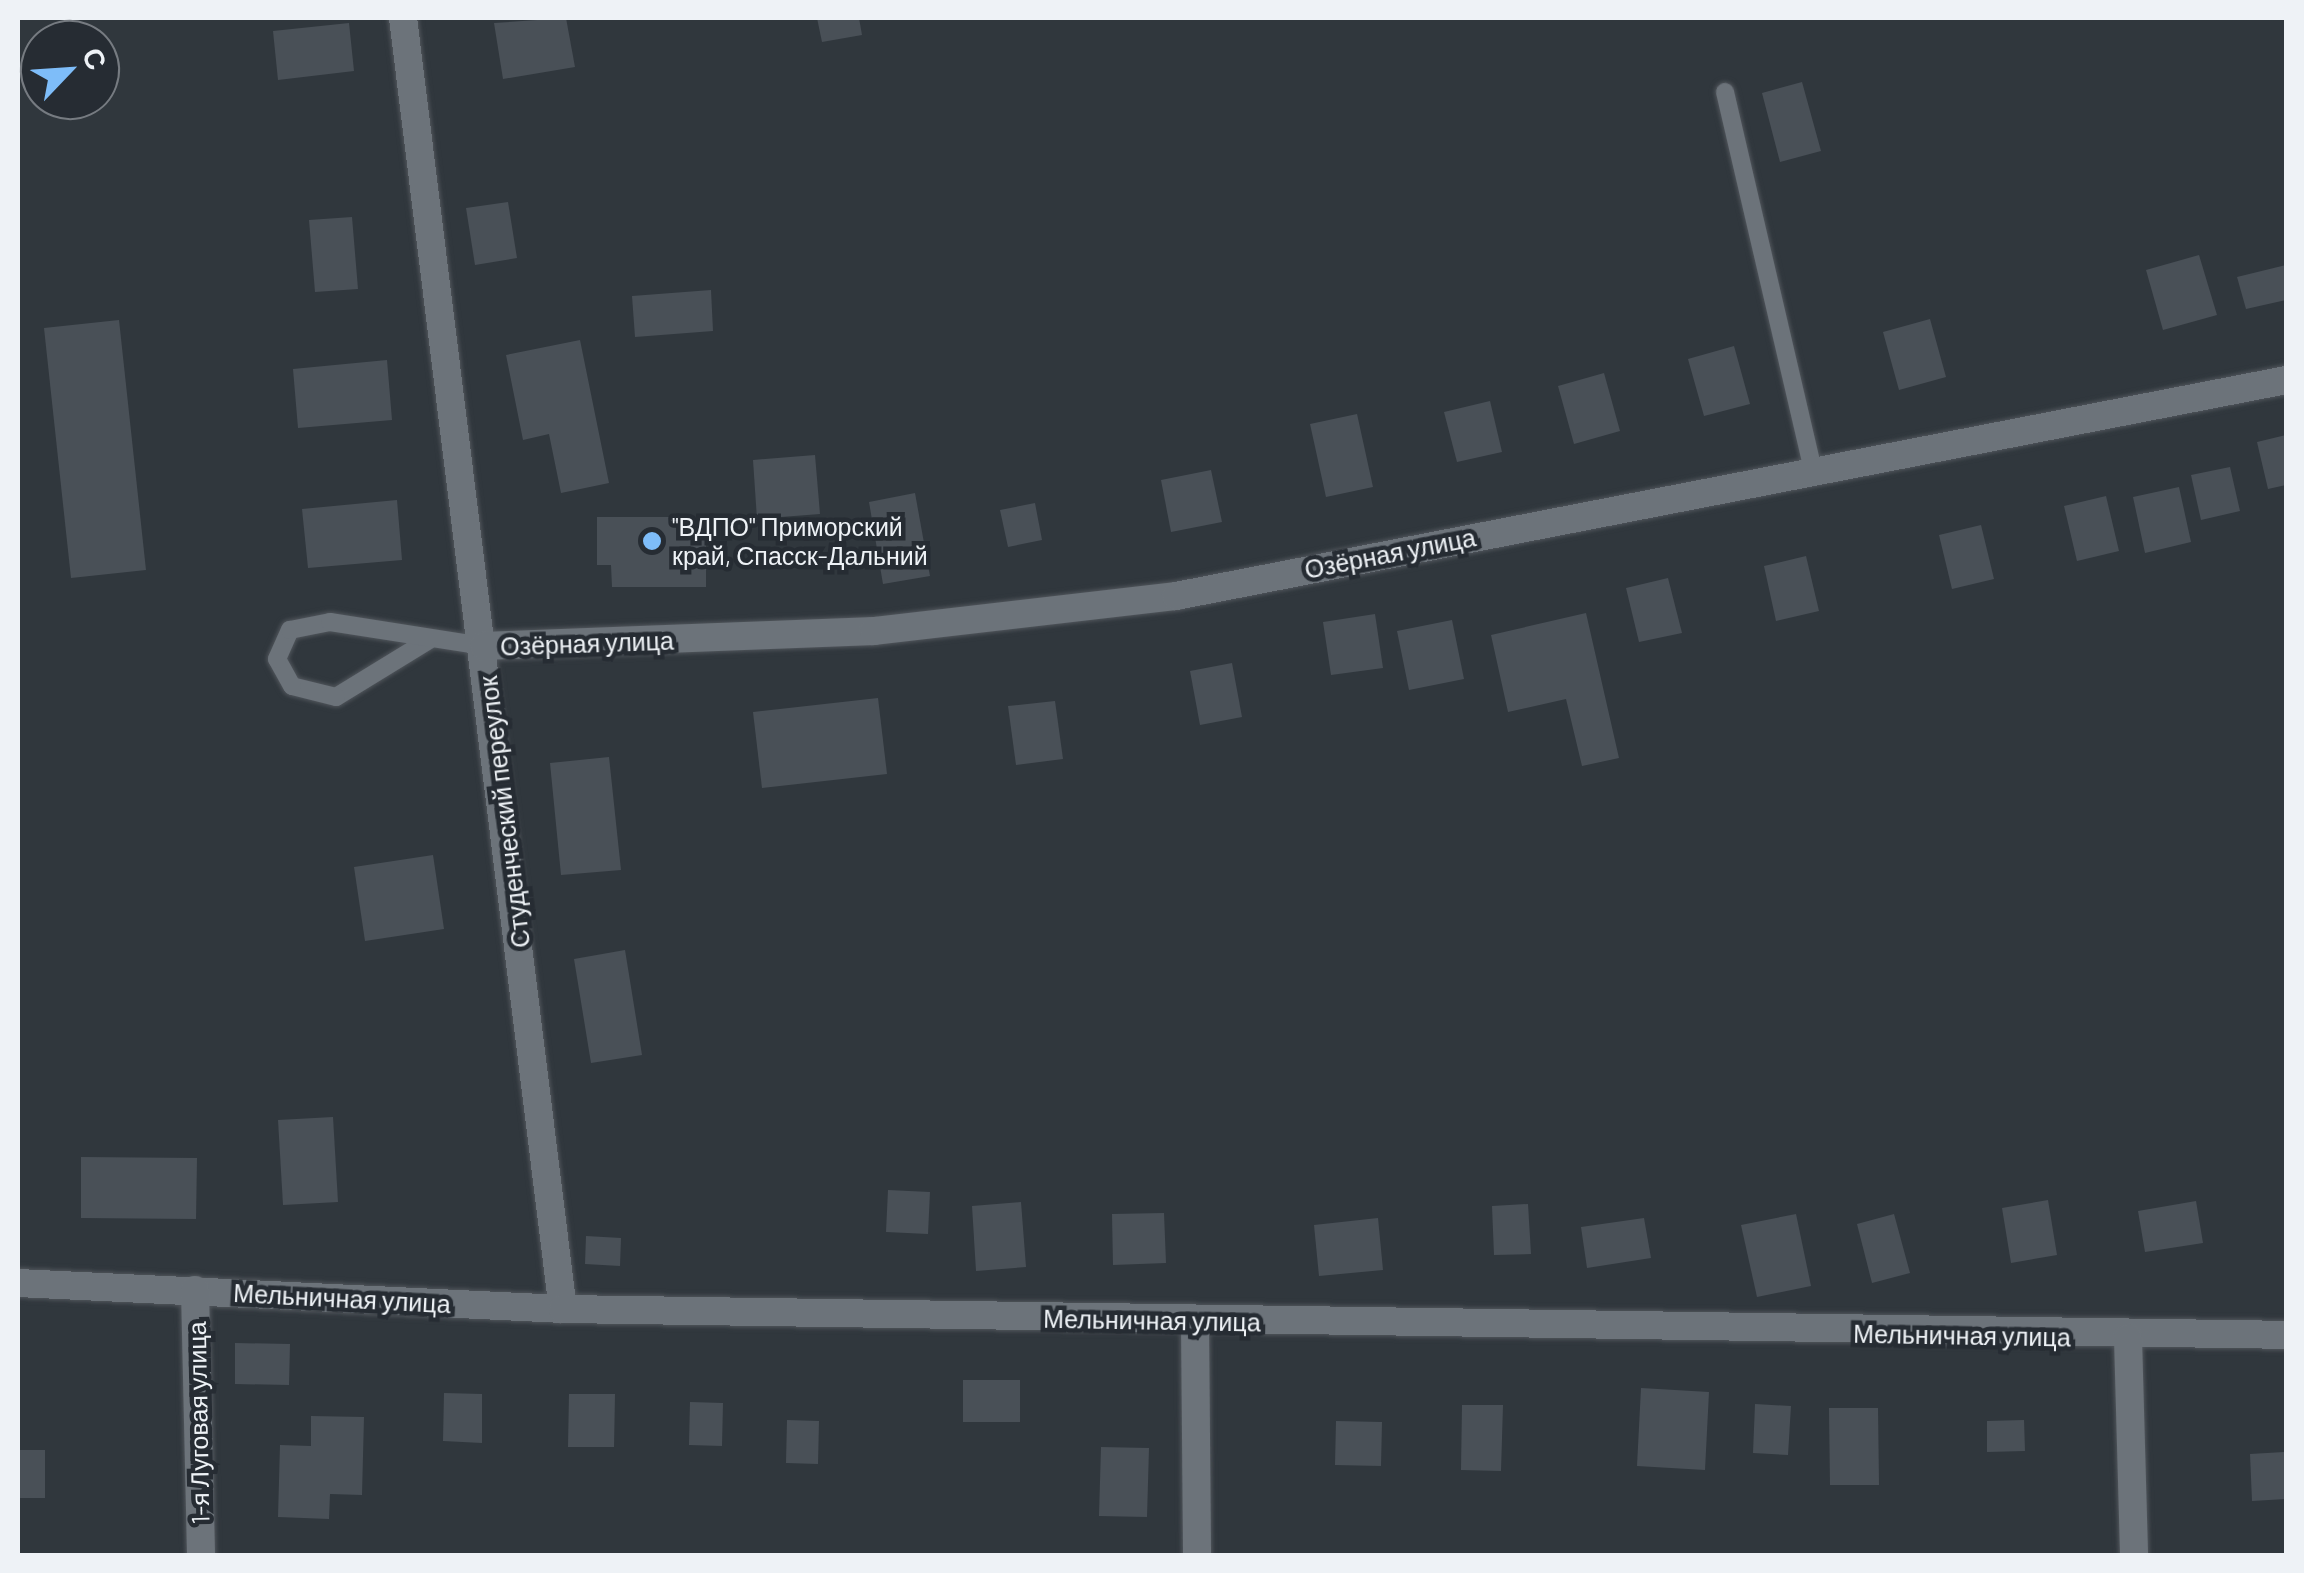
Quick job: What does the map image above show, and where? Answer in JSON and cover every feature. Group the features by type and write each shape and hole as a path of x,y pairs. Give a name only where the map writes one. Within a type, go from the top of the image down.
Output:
{"street":[{"name":"Студенческий переулок","path":"403,18 484,646 563,1309"},
{"name":"Озёрная улица","path":"484,646 874,631 1176,596 2286,380"},
{"name":"Мельничная улица","path":"18,1283 563,1309 2128,1338 2286,1335"},
{"name":"1-я Луговая улица","path":"196,1290 201,1556"},
{"path":"1194,1320 1197,1556"},
{"path":"2128,1338 2134,1556"}],"lane":[{"path":"1725,92 1813,470"},
{"path":"429,640 336,697 292,686 277,660 280,638 301,625 484,646"}],"building":[{"path":"566,18 575,67 503,79 494,23"},
{"path":"817,18 859,18 862,35 822,42"},
{"path":"349,23 354,71 278,80 273,31"},
{"path":"1802,82 1821,151 1780,162 1762,93"},
{"path":"508,202 517,258 475,265 466,208"},
{"path":"352,217 358,289 315,292 309,220"},
{"path":"2199,255 2217,315 2163,330 2146,270"},
{"path":"2286,265 2286,300 2246,309 2237,277"},
{"path":"711,290 713,331 635,337 632,296"},
{"path":"1930,319 1946,377 1899,390 1883,332"},
{"path":"119,320 146,570 71,578 44,328"},
{"path":"580,340 609,483 561,493 549,434 523,440 506,355"},
{"path":"1734,346 1750,404 1704,416 1688,359"},
{"path":"387,360 392,420 298,428 293,369"},
{"path":"1604,373 1620,431 1574,444 1558,386"},
{"path":"1490,401 1502,452 1457,462 1444,412"},
{"path":"1357,414 1373,487 1326,497 1310,424"},
{"path":"2286,435 2286,485 2268,489 2257,442"},
{"path":"815,455 820,514 757,519 753,460"},
{"path":"2230,467 2240,511 2201,520 2191,475"},
{"path":"1211,470 1222,522 1171,532 1161,480"},
{"path":"2179,487 2191,542 2145,553 2133,497"},
{"path":"915,493 930,576 883,584 869,502"},
{"path":"2106,496 2119,551 2077,561 2064,506"},
{"path":"397,500 402,560 308,568 302,509"},
{"path":"1035,503 1042,540 1008,547 1000,510"},
{"name":"\"ВДПО\" Приморский край, Спасск-Дальний","path":"597,517 706,517 706,587 612,587 611,565 597,565"},
{"path":"1981,525 1994,579 1952,589 1939,535"},
{"path":"1806,556 1819,611 1776,621 1764,566"},
{"path":"1668,578 1682,633 1639,642 1626,588"},
{"path":"1586,613 1619,758 1582,766 1566,699 1508,712 1491,635"},
{"path":"1375,614 1383,668 1331,675 1323,622"},
{"path":"1452,620 1464,679 1409,690 1397,631"},
{"path":"1232,663 1242,717 1200,725 1190,671"},
{"path":"878,698 887,774 762,788 753,712"},
{"path":"1055,701 1063,759 1016,765 1008,706"},
{"path":"609,757 621,870 561,875 550,763"},
{"path":"433,855 444,929 365,941 354,867"},
{"path":"625,950 642,1055 591,1063 574,959"},
{"path":"333,1117 338,1202 283,1205 278,1120"},
{"path":"81,1157 197,1158 196,1219 81,1218"},
{"path":"888,1190 930,1192 928,1234 886,1232"},
{"path":"2048,1200 2057,1255 2011,1263 2002,1208"},
{"path":"2196,1201 2203,1243 2145,1252 2138,1211"},
{"path":"1021,1202 1026,1267 976,1271 972,1206"},
{"path":"1528,1204 1531,1254 1494,1255 1492,1206"},
{"path":"1164,1213 1166,1263 1113,1265 1112,1214"},
{"path":"1796,1214 1811,1286 1757,1297 1741,1225"},
{"path":"1894,1214 1910,1273 1872,1283 1857,1224"},
{"path":"1378,1218 1383,1270 1319,1276 1314,1225"},
{"path":"1644,1218 1651,1258 1587,1268 1581,1227"},
{"path":"586,1236 621,1238 620,1266 585,1264"},
{"path":"235,1343 290,1344 289,1385 235,1384"},
{"path":"963,1380 1020,1380 1020,1422 963,1422"},
{"path":"1641,1388 1709,1392 1705,1470 1637,1466"},
{"path":"444,1393 482,1394 482,1443 443,1441"},
{"path":"569,1394 615,1394 614,1447 568,1447"},
{"path":"690,1402 723,1403 722,1446 689,1445"},
{"path":"1755,1404 1791,1406 1788,1455 1753,1453"},
{"path":"1462,1405 1503,1405 1501,1471 1461,1470"},
{"path":"1829,1408 1878,1408 1879,1485 1830,1485"},
{"path":"311,1416 364,1417 362,1495 330,1494 329,1519 278,1517 280,1445 311,1446"},
{"path":"787,1420 819,1421 818,1464 786,1463"},
{"path":"2024,1420 2025,1451 1987,1452 1987,1421"},
{"path":"1336,1421 1382,1422 1381,1466 1335,1465"},
{"path":"1101,1447 1149,1448 1147,1517 1099,1516"},
{"path":"18,1450 45,1450 45,1498 18,1498"},
{"path":"2284,1452 2286,1499 2252,1501 2250,1454"}],"place":[{"name":"\"ВДПО\" Приморский край, Спасск-Дальний","path":"652,541"}]}
